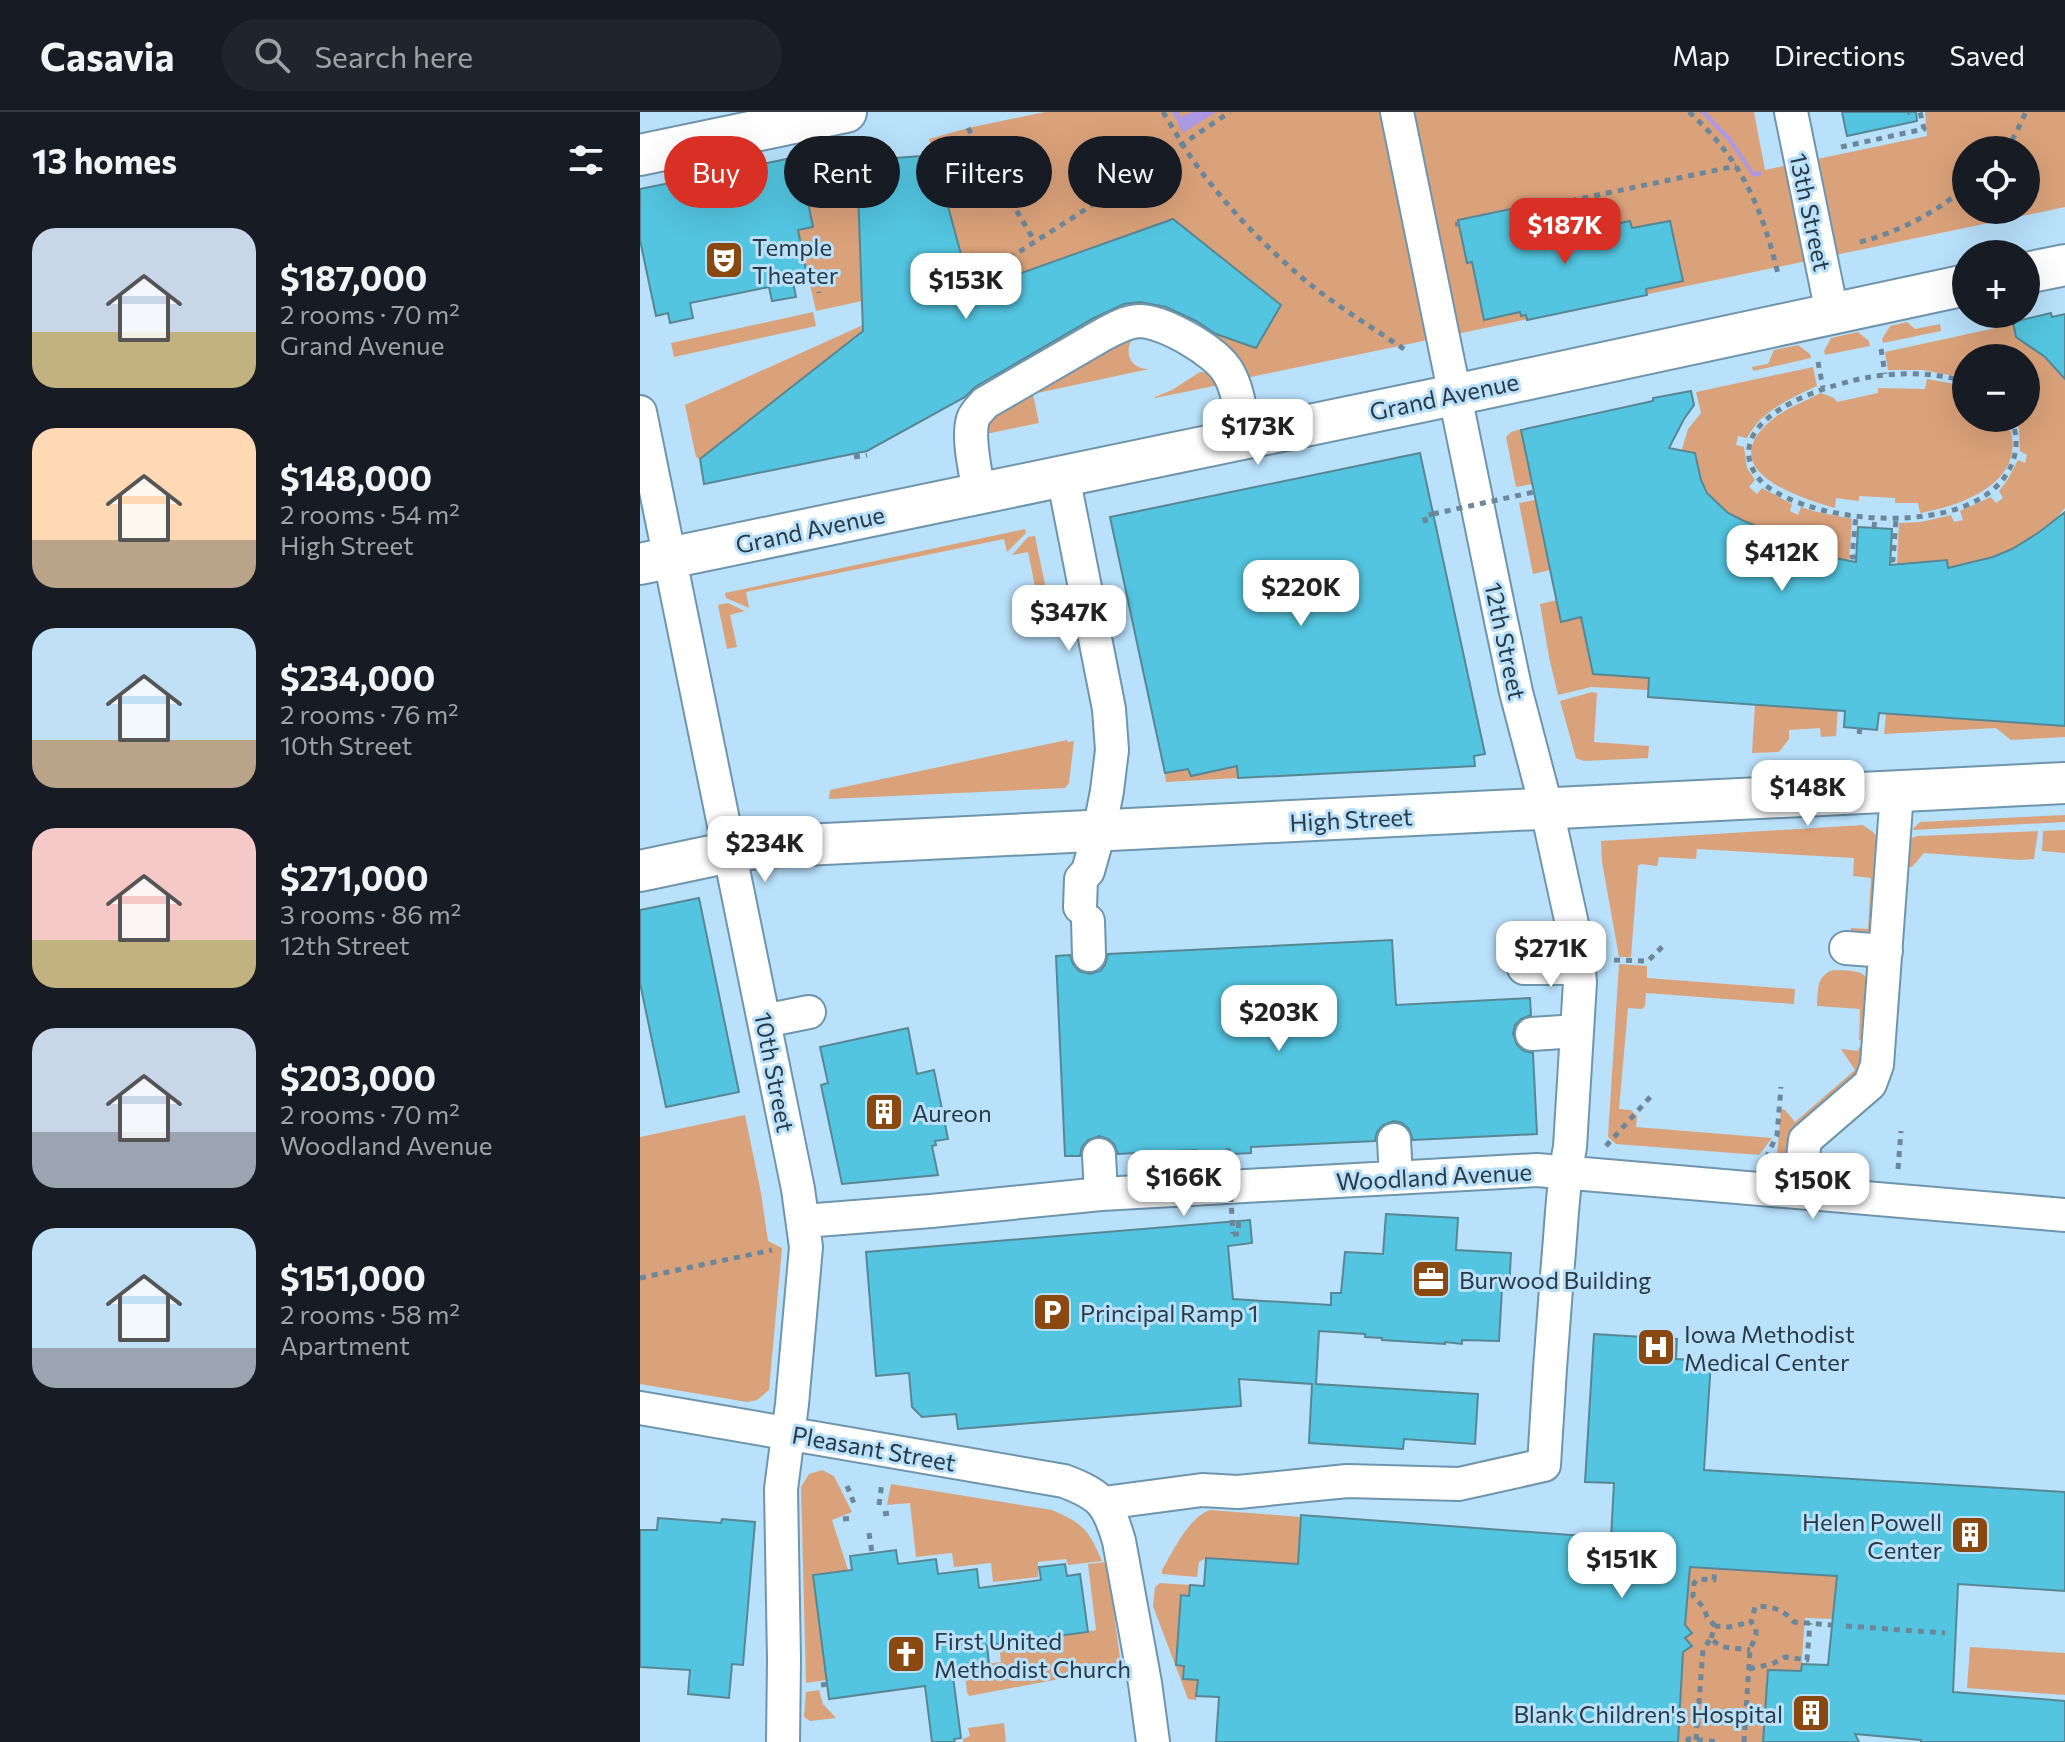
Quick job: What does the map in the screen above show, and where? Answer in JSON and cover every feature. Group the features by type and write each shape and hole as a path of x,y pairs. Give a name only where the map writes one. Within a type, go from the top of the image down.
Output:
{"main road":[{"path":"640,155 846,112"},
{"path":"2040,270 2065,265"},
{"name":"Grand Avenue","path":"655,561 1952,288"},
{"name":"High Street","path":"640,871 764,847 2065,783"}],"street":[{"name":"12th Street","path":"1104,1503 1202,1490 1238,1492 1347,1481 1459,1484 1544,1465 1565,1172 1570,1147 1580,982 1578,960 1547,810 1516,692 1397,112"},
{"name":"13th Street","path":"1791,112 1832,313"},
{"path":"979,493 972,429 978,410 985,403 1118,326 1135,321 1150,321 1166,327 1206,350 1227,370 1234,386 1245,437"},
{"name":"10th Street","path":"640,412 655,561 730,852 804,1221 805,1272 781,1489 783,1742"},
{"path":"1063,476 1111,723 1109,781 1088,871 1081,879 1088,911 1089,955"},
{"path":"1799,1192 1805,1140 1854,1109 1870,1084 1877,1065 1888,1007 1885,958 1898,881 1897,792"},
{"path":"1846,956 1885,958"},
{"path":"1524,960 1578,960"},
{"path":"764,1021 809,1012"},
{"path":"1532,1034 1577,1031"},
{"path":"1394,1140 1396,1178"},
{"path":"1099,1155 1101,1194"},
{"name":"Woodland Avenue","path":"804,1221 1101,1194 1537,1170 2065,1215"},
{"name":"Pleasant Street","path":"640,1408 1064,1481 1087,1490 1104,1503"},
{"path":"1104,1503 1119,1541 1153,1742"}],"path":[{"path":"1163,112 1191,157 1239,217 1305,280 1407,351"},
{"path":"969,284 1230,112"},
{"path":"1689,112 1712,133 1736,166 1769,234 1778,274"},
{"path":"1841,147 1924,129 1920,112"},
{"path":"2014,136 2026,112"},
{"path":"968,128 1035,242"},
{"path":"1512,213 1736,166"},
{"path":"1860,242 1907,225 1952,198"},
{"path":"816,280 819,293"},
{"path":"1881,349 1885,374"},
{"path":"1818,362 1823,388"},
{"path":"1952,380 1885,374 1823,388 1765,420 1751,438 1748,453 1750,465 1764,484 1808,505 1875,518 1923,517 1962,507 1991,492 2006,476 2014,458 2015,432"},
{"path":"854,457 867,455"},
{"path":"1426,523 1424,516 1534,492"},
{"path":"1856,516 1852,557 1856,557"},
{"path":"1874,528 1875,518"},
{"path":"1890,560 1893,560 1896,519"},
{"path":"1614,960 1648,961 1665,944"},
{"path":"1766,1158 1777,1135 1781,1087"},
{"path":"1606,1146 1652,1095"},
{"path":"1898,1169 1901,1131"},
{"path":"1228,1148 1233,1234 1239,1234 1238,1216"},
{"path":"640,1278 772,1250"},
{"path":"879,1505 882,1482"},
{"path":"847,1486 856,1508"},
{"path":"883,1514 894,1512"},
{"path":"843,1519 855,1518"},
{"path":"869,1533 872,1553"},
{"path":"1715,1569 1714,1580 1698,1579 1694,1583 1693,1596 1704,1608 1707,1617 1715,1626 1729,1627 1751,1622"},
{"path":"1751,1622 1755,1607 1762,1606 1781,1610 1794,1622 1832,1625"},
{"path":"1744,1742 1750,1650 1756,1635 1751,1622"},
{"path":"1749,1669 1772,1664 1785,1657 1807,1660 1810,1623"},
{"path":"1696,1740 1703,1650 1715,1626"},
{"path":"1846,1626 1945,1633"},
{"path":"1711,1638 1722,1647 1750,1650"},
{"path":"1688,1742 1688,1739 1721,1742"}],"shaded area":[{"path":"1045,112 1754,112 1765,170 1927,136 1925,112 2065,112 2065,207 2040,212 2040,136 1952,136 1952,224 1984,224 1251,377 1228,348 1205,330 1256,348 1281,305 1173,219 971,291 948,208 1052,208 1052,136 940,136"},
{"path":"1172,112 1179,112 1180,117 1193,112 1216,112 1183,133"},
{"path":"1700,112 1706,112 1731,138 1754,172 1761,171 1762,175 1753,177 1728,141"},
{"path":"803,208 859,208 862,301 816,311 798,230 812,227"},
{"path":"813,312 816,326 674,357 671,343"},
{"path":"1907,322 1915,329 1940,324 1941,331 1883,343 1882,339 1890,326"},
{"path":"863,325 863,331 700,459 696,457 685,405"},
{"path":"1996,328 2018,328 2032,344 1952,344 1952,375 1922,370 1888,370 1885,352"},
{"path":"1858,332 1869,341 1870,346 1825,355 1831,338"},
{"path":"1134,336 1129,347 1130,358 1137,366 1149,369 1033,394 1039,423 986,434 991,413"},
{"path":"1798,345 1811,358 1753,371 1752,367 1768,364 1774,350"},
{"path":"2040,353 2065,380 2065,508 2027,541 1997,555 1948,568 1946,560 1897,564 1899,523 1951,515 1954,522 1963,520 1960,511 1991,497 1996,503 2003,498 1999,491 2018,460 2025,463 2027,455 2020,451 2019,432 2040,432"},
{"path":"1813,367 1817,386 1768,413 1747,438 1738,436 1736,445 1744,447 1747,468 1755,480 1749,487 1757,494 1762,488 1792,504 1790,511 1798,515 1801,507 1852,519 1849,560 1771,544 1774,533 1744,521 1720,506 1703,484 1695,453 1683,452 1682,449 1688,429 1701,413 1696,392"},
{"path":"1200,372 1210,373 1219,385 1155,398 1172,390"},
{"path":"1927,379 1952,383 1952,432 2010,432 2011,457 2003,473 1975,496 1920,513 1918,503 1895,503 1895,498 1859,496 1859,501 1836,498 1835,508 1785,490 1757,469 1751,456 1754,441 1767,424 1821,393 1837,402 1878,393 1878,388 1925,389"},
{"path":"1521,429 1532,484 1516,487 1506,437"},
{"path":"1535,500 1550,570 1533,574 1519,503"},
{"path":"1025,529 1026,533 1007,552 1004,539 746,592 749,608 726,598 725,593"},
{"path":"1035,536 1048,599 1038,601 1028,552 1012,555 1028,537"},
{"path":"1557,600 1562,621 1581,617 1593,674 1649,678 1648,690 1591,687 1558,695 1540,604"},
{"path":"728,603 745,611 730,615 737,647 727,649 718,605"},
{"path":"1839,691 1836,736 1821,737 1820,728 1789,730 1789,739 1779,752 1752,753 1755,705 1824,710"},
{"path":"1597,693 1594,742 1649,746 1648,758 1584,761 1576,758 1560,701"},
{"path":"1888,695 1900,715 2065,726 2065,737 2011,740 1996,728 1884,734"},
{"path":"1074,741 1069,783 1065,788 829,799 830,790"},
{"path":"1237,766 1238,778 1166,782 1165,773 1188,769 1191,776"},
{"path":"2065,815 2065,822 1912,830 1920,822"},
{"path":"1863,825 1879,840 1873,934 1851,941 1851,928 1868,929 1871,878 1853,876 1854,858 1697,849 1696,859 1659,857 1657,866 1638,866 1631,957 1619,957 1601,841"},
{"path":"2065,830 2065,853 2042,851 2043,831"},
{"path":"2038,831 2034,859 1924,853 1912,867 1907,867 1908,839 1918,836"},
{"path":"1619,964 1647,966 1647,978 1795,989 1794,1004 1646,993 1642,1009 1628,1008 1619,1109 1631,1110 1637,1116 1636,1127 1772,1138 1759,1155 1616,1144 1608,1137"},
{"path":"1833,970 1858,972 1869,982 1865,1040 1859,1040 1860,1009 1817,1006 1821,980"},
{"path":"1859,1047 1864,1048 1861,1072 1789,1137 1788,1157 1777,1156 1781,1109 1795,1122 1855,1070 1841,1049 1858,1051"},
{"path":"745,1115 768,1241 782,1248 769,1390 757,1400 747,1402 640,1384 640,1137"},
{"path":"822,1470 834,1476 852,1512 832,1520 848,1570 813,1575 827,1680 806,1683 801,1487 809,1474"},
{"path":"891,1484 1052,1510 1084,1529 1102,1561 1068,1565 1066,1559 1038,1562 1038,1577 993,1582 991,1563 954,1567 952,1553 916,1557 910,1503 887,1505"},
{"path":"1210,1510 1301,1517 1298,1564 1206,1558 1199,1562 1197,1577 1162,1574 1188,1527"},
{"path":"1107,1562 1120,1658 1118,1665 1112,1669 969,1696 964,1667 1001,1662 999,1643 1096,1630 1088,1564"},
{"path":"1690,1567 1837,1576 1833,1619 1805,1618 1801,1671 1769,1670 1763,1742 1678,1742 1683,1652 1691,1646 1685,1638 1692,1633 1685,1625"},
{"path":"1160,1583 1190,1585 1189,1596 1182,1595 1184,1666 1198,1680 1196,1700 1188,1699 1153,1606 1155,1587"},
{"path":"1970,1647 2065,1653 2065,1695 1967,1688"},
{"path":"819,1690 823,1704 836,1718 810,1721 804,1717 806,1692"},
{"path":"1004,1723 1006,1742 963,1742 970,1736 968,1728"}],"building":[{"path":"1842,112 1916,112 1917,121 1847,136"},
{"path":"916,156 916,208 948,208 971,291 1173,219 1281,305 1256,348 1216,334 1166,307 1140,302 1124,304 1094,318 975,387 965,397 867,451 704,484 700,459 863,331 859,208 900,208 900,158"},
{"name":"Temple Theater","path":"784,160 784,208 809,208 813,227 798,230 808,279 793,282 796,297 772,301 769,287 690,303 693,318 670,323 668,313 656,316 640,240 640,189 664,184 664,208 768,208 768,163"},
{"path":"1511,209 1519,244 1630,221 1632,228 1670,221 1683,281 1646,289 1647,295 1527,320 1526,315 1521,316 1520,312 1484,320 1472,262 1467,263 1458,220"},
{"path":"2065,314 2065,379 2040,354 2040,344 2026,344 2016,337 2014,328 2040,328 2040,316"},
{"path":"1691,391 1694,405 1669,448 1695,453 1707,493 1728,513 1774,533 1771,546 1856,562 1858,527 1892,529 1890,565 1947,560 1948,568 2012,549 2065,512 2065,726 1879,713 1877,730 1844,727 1845,711 1648,697 1649,678 1593,674 1581,617 1561,622 1521,430"},
{"path":"1420,453 1485,754 1474,756 1475,766 1238,778 1237,766 1191,776 1188,769 1165,773 1110,517"},
{"path":"699,898 739,1092 666,1107 640,983 640,910"},
{"path":"1392,940 1396,1005 1530,998 1531,1015 1515,1025 1513,1034 1517,1045 1533,1053 1537,1134 1413,1140 1409,1129 1394,1121 1383,1125 1375,1141 1251,1147 1251,1153 1196,1156 1196,1150 1118,1154 1114,1144 1099,1136 1088,1140 1080,1156 1065,1156 1056,956 1070,955 1079,971 1090,974 1100,971 1108,954"},
{"name":"Aureon","path":"908,1028 917,1074 934,1070 948,1139 935,1141 936,1145 932,1146 938,1175 842,1184 821,1085 828,1083 820,1047"},
{"name":"Principal Ramp 1","path":"1386,1214 1458,1218 1456,1250 1511,1253 1509,1290 1502,1289 1499,1341 1462,1340 1462,1344 1445,1344 1382,1340 1365,1337 1365,1334 1319,1331 1316,1384 1478,1394 1475,1444 1404,1439 1403,1449 1309,1443 1312,1384 1239,1379 1241,1406 958,1429 956,1414 922,1417 912,1407 909,1373 876,1376 866,1252 1250,1220 1252,1243 1228,1246 1233,1299 1331,1305 1331,1293 1341,1293 1345,1252 1383,1254"},
{"path":"1594,1334 1677,1339 1676,1359 1711,1361 1704,1470 2065,1492 2065,1591 1958,1584 1953,1692 2065,1701 2065,1742 1921,1742 1855,1734 1859,1742 1763,1742 1768,1670 1801,1671 1802,1664 1828,1665 1837,1576 1690,1567 1685,1625 1692,1633 1685,1638 1692,1646 1683,1652 1678,1742 1216,1742 1219,1697 1196,1696 1198,1680 1183,1679 1184,1666 1176,1665 1181,1595 1189,1596 1190,1585 1204,1586 1206,1558 1298,1564 1301,1515 1611,1538 1614,1483 1585,1482"},
{"path":"658,1518 721,1523 722,1519 755,1522 743,1665 732,1664 729,1698 688,1694 690,1670 640,1667 640,1530 657,1530"},
{"name":"First United Methodist Church","path":"896,1550 898,1564 936,1559 938,1574 977,1569 979,1588 1041,1580 1039,1567 1065,1564 1067,1576 1080,1574 1088,1632 987,1645 989,1664 952,1669 961,1738 954,1739 955,1742 932,1742 925,1686 829,1699 813,1575 852,1570 850,1556"}],"place":[{"name":"Temple Theater","path":"724,260"},
{"name":"Aureon","path":"884,1112"},
{"name":"Burwood Building","path":"1431,1279"},
{"name":"Principal Ramp 1","path":"1052,1312"},
{"name":"Iowa Methodist Medical Center","path":"1656,1347"},
{"name":"Helen Powell Center","path":"1970,1535"},
{"name":"First United Methodist Church","path":"906,1654"},
{"name":"Blank Children's Hospital","path":"1811,1713"}]}
